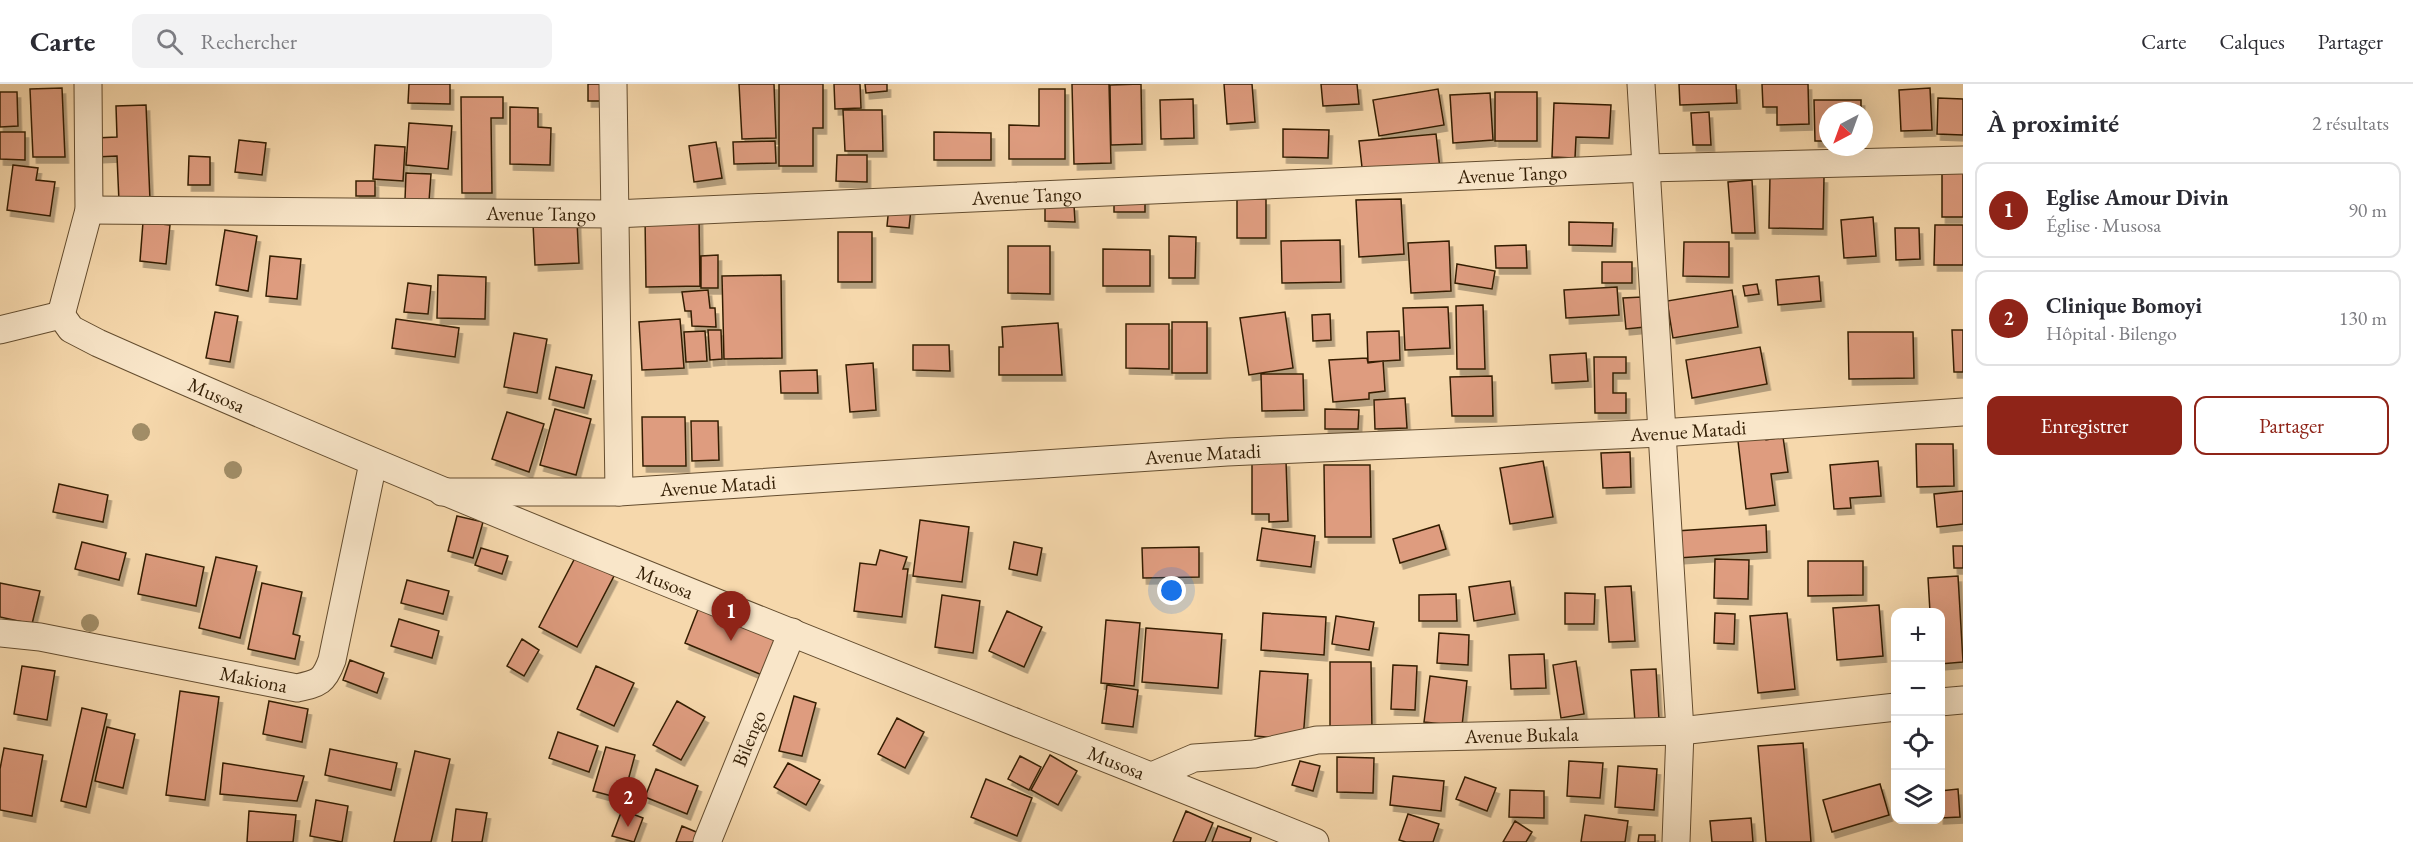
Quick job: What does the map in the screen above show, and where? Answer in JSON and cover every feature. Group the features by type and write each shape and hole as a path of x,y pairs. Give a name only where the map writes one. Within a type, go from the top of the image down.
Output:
{"street":[{"path":"0,330 61,315 89,210 88,84"},
{"path":"613,84 619,492"},
{"path":"1641,84 1680,731 1676,842"},
{"name":"Avenue Tango","path":"89,210 614,214 1647,168 1963,160"},
{"name":"Musosa","path":"61,315 71,329 98,343 442,492 1315,842"},
{"name":"Avenue Matadi","path":"442,492 619,492 1227,452 1661,433 1963,412"},
{"name":"Makiona","path":"0,633 40,637 166,664 243,676 297,688 315,684 326,676 332,660 373,463"},
{"name":"Bilengo","path":"707,842 792,632"},
{"path":"1945,702 1963,700"},
{"name":"Avenue Bukala","path":"1152,776 1194,758 1254,754 1317,740 1680,731 1891,708"}],"building":[{"path":"409,84 450,84 450,104 408,103"},
{"path":"588,84 607,84 607,101 588,101"},
{"path":"739,84 774,84 776,138 742,139"},
{"path":"779,84 823,84 823,128 813,128 813,166 779,166"},
{"path":"834,84 860,84 861,108 835,109"},
{"path":"865,84 887,84 887,91 866,93"},
{"path":"1072,84 1109,84 1111,163 1074,164"},
{"path":"1141,84 1142,144 1111,145 1110,85"},
{"path":"1224,84 1252,84 1255,122 1227,124"},
{"path":"1321,84 1357,84 1359,104 1323,106"},
{"path":"1679,84 1736,84 1737,103 1680,105"},
{"path":"1762,84 1808,84 1809,124 1777,125 1777,107 1763,107"},
{"path":"62,88 65,157 33,157 30,89"},
{"path":"1930,88 1932,130 1901,131 1899,90"},
{"path":"1039,89 1065,89 1065,159 1009,159 1009,125 1039,126"},
{"path":"1438,89 1444,125 1379,136 1373,100"},
{"path":"0,92 17,92 18,126 0,127"},
{"path":"1495,92 1537,92 1537,141 1495,141"},
{"path":"1490,93 1493,140 1453,143 1450,95"},
{"path":"461,97 503,97 503,118 491,118 492,193 462,193"},
{"path":"1938,98 1963,99 1963,135 1937,134"},
{"path":"1193,99 1194,138 1161,139 1160,100"},
{"path":"1814,100 1861,100 1861,102 1819,102 1819,141 1815,141"},
{"path":"1554,103 1611,105 1609,138 1576,137 1575,158 1552,157"},
{"path":"146,105 150,200 119,202 117,156 95,157 95,138 117,137 116,106"},
{"path":"510,107 538,108 538,127 551,128 550,165 510,164"},
{"path":"843,110 882,110 883,151 845,151"},
{"path":"1709,112 1711,145 1693,145 1691,113"},
{"path":"409,123 452,126 448,169 406,165"},
{"path":"1283,129 1329,130 1328,158 1283,157"},
{"path":"0,132 25,132 25,160 0,159"},
{"path":"934,132 991,133 991,160 934,160"},
{"path":"1436,134 1440,169 1363,176 1359,141"},
{"path":"239,140 266,143 262,175 235,172"},
{"path":"775,141 776,163 734,164 733,142"},
{"path":"716,142 722,178 694,182 689,146"},
{"path":"375,145 405,147 403,181 373,179"},
{"path":"837,155 867,155 867,182 836,181"},
{"path":"189,156 210,157 210,185 188,185"},
{"path":"13,165 38,168 36,180 55,182 50,216 7,210"},
{"path":"1942,168 1963,168 1963,217 1942,217"},
{"path":"406,173 431,174 429,201 405,200"},
{"path":"1770,176 1824,177 1823,229 1769,228"},
{"path":"1752,180 1755,233 1732,233 1728,182"},
{"path":"356,181 375,181 375,196 356,196"},
{"path":"1114,196 1145,196 1145,212 1114,212"},
{"path":"1237,199 1266,199 1266,238 1237,238"},
{"path":"1401,199 1404,254 1359,257 1356,200"},
{"path":"1045,205 1074,205 1075,222 1045,221"},
{"path":"889,206 911,209 909,228 887,226"},
{"path":"645,217 699,217 700,286 646,287"},
{"path":"1873,217 1876,256 1844,258 1841,220"},
{"path":"577,221 579,263 535,265 533,223"},
{"path":"143,222 170,225 166,264 140,261"},
{"path":"1569,222 1613,223 1612,246 1569,245"},
{"path":"1935,225 1963,225 1963,265 1934,265"},
{"path":"1895,228 1919,228 1920,259 1896,260"},
{"path":"225,230 257,236 248,291 216,285"},
{"path":"838,232 872,232 872,282 838,282"},
{"path":"1169,236 1196,237 1195,278 1169,278"},
{"path":"1340,240 1341,282 1282,283 1281,241"},
{"path":"1449,241 1451,291 1411,293 1408,243"},
{"path":"1684,242 1729,242 1729,277 1683,276"},
{"path":"1526,245 1527,268 1496,268 1495,246"},
{"path":"1008,246 1050,246 1050,294 1008,293"},
{"path":"1103,249 1150,250 1150,286 1103,286"},
{"path":"718,255 718,288 701,288 701,256"},
{"path":"270,256 301,259 297,299 266,296"},
{"path":"1602,262 1632,262 1632,283 1602,283"},
{"path":"1457,264 1495,271 1492,289 1455,283"},
{"path":"438,275 486,277 485,319 437,318"},
{"path":"781,275 782,358 724,359 722,276"},
{"path":"1819,276 1821,301 1778,305 1776,280"},
{"path":"408,283 431,286 428,314 404,312"},
{"path":"1757,284 1759,294 1745,296 1743,286"},
{"path":"1617,287 1619,315 1566,318 1564,290"},
{"path":"708,290 710,308 715,308 716,327 692,326 691,311 685,311 682,292"},
{"path":"1732,290 1738,327 1673,338 1667,301"},
{"path":"1642,297 1645,327 1626,329 1623,298"},
{"path":"1483,305 1485,369 1457,369 1456,306"},
{"path":"1448,307 1450,348 1405,350 1403,308"},
{"path":"215,312 238,316 230,362 206,358"},
{"path":"1285,312 1293,368 1249,375 1240,318"},
{"path":"1330,314 1331,340 1313,341 1312,315"},
{"path":"396,319 459,328 455,357 392,348"},
{"path":"680,319 684,368 642,370 639,322"},
{"path":"1172,322 1207,322 1207,373 1172,373"},
{"path":"1058,323 1062,375 999,375 999,347 1003,347 1002,327"},
{"path":"1126,324 1169,324 1169,369 1126,368"},
{"path":"708,330 721,330 722,359 710,360"},
{"path":"1952,330 1963,330 1963,372 1954,372"},
{"path":"705,331 707,361 686,362 684,332"},
{"path":"1399,331 1400,360 1368,362 1367,332"},
{"path":"1848,332 1913,332 1914,378 1849,379"},
{"path":"514,333 547,339 537,393 504,387"},
{"path":"913,345 949,345 950,371 913,370"},
{"path":"1760,347 1767,384 1692,398 1686,360"},
{"path":"1586,353 1588,381 1552,383 1550,355"},
{"path":"1594,357 1626,357 1626,373 1613,373 1613,393 1626,393 1626,413 1595,413"},
{"path":"1367,358 1368,363 1383,361 1385,391 1369,393 1369,399 1333,402 1329,360"},
{"path":"873,363 876,410 850,412 846,365"},
{"path":"556,367 592,375 584,408 549,399"},
{"path":"817,370 818,393 781,393 780,371"},
{"path":"1261,374 1303,374 1304,410 1262,411"},
{"path":"1492,376 1493,416 1452,416 1450,377"},
{"path":"1405,398 1407,428 1375,429 1374,400"},
{"path":"555,409 591,419 576,475 540,465"},
{"path":"1325,409 1359,410 1358,429 1325,429"},
{"path":"507,412 544,424 529,472 492,459"},
{"path":"642,417 685,417 686,466 643,466"},
{"path":"691,421 718,421 719,460 692,461"},
{"path":"1765,437 1766,440 1783,437 1788,472 1771,474 1775,505 1746,509 1738,441"},
{"path":"1916,444 1953,444 1954,486 1917,487"},
{"path":"1630,452 1631,487 1603,488 1601,453"},
{"path":"1252,461 1286,461 1288,521 1269,522 1269,514 1252,514"},
{"path":"1543,461 1553,517 1510,524 1500,468"},
{"path":"1878,461 1881,496 1850,498 1851,508 1834,509 1830,465"},
{"path":"1324,465 1370,465 1371,537 1325,537"},
{"path":"59,484 108,495 103,522 53,512"},
{"path":"1963,491 1963,524 1937,527 1934,494"},
{"path":"457,516 483,522 473,558 448,551"},
{"path":"920,520 969,527 962,582 913,576"},
{"path":"1439,525 1446,549 1400,563 1393,539"},
{"path":"1766,525 1767,552 1678,558 1676,531"},
{"path":"1262,528 1315,536 1311,567 1257,560"},
{"path":"82,542 126,553 119,580 75,569"},
{"path":"1014,542 1042,548 1037,575 1009,569"},
{"path":"1953,546 1963,546 1963,568 1954,568"},
{"path":"1199,547 1199,577 1143,578 1142,548"},
{"path":"481,548 508,556 502,574 475,565"},
{"path":"880,550 907,557 903,569 908,569 902,617 854,611 860,563 876,565"},
{"path":"146,554 204,567 196,606 138,594"},
{"path":"576,556 614,576 577,647 539,627"},
{"path":"216,557 257,566 240,638 199,628"},
{"path":"1715,559 1749,560 1748,599 1714,598"},
{"path":"1808,561 1863,561 1863,595 1808,596"},
{"path":"1958,576 1963,662 1945,664 1945,608 1930,608 1928,578"},
{"path":"407,580 449,591 443,614 401,603"},
{"path":"1510,581 1515,614 1474,621 1469,587"},
{"path":"0,583 40,591 32,624 0,617"},
{"path":"262,583 302,592 293,634 300,636 295,659 248,649"},
{"path":"1631,586 1635,641 1609,642 1605,587"},
{"path":"1565,593 1595,594 1594,624 1565,624"},
{"path":"1456,594 1457,621 1419,621 1419,595"},
{"path":"942,595 980,601 973,653 935,647"},
{"path":"1879,605 1883,656 1837,660 1833,608"},
{"path":"699,607 777,638 762,675 685,643"},
{"path":"1007,611 1042,627 1024,667 989,651"},
{"path":"1263,613 1326,617 1324,655 1261,650"},
{"path":"1715,613 1735,614 1734,644 1714,643"},
{"path":"1787,613 1795,689 1758,693 1750,616"},
{"path":"1336,616 1374,622 1369,650 1332,644"},
{"path":"399,619 439,631 432,658 391,646"},
{"path":"1106,620 1140,623 1134,686 1101,683"},
{"path":"1146,628 1222,634 1218,688 1142,682"},
{"path":"1439,633 1469,635 1468,665 1437,663"},
{"path":"522,639 539,650 524,676 507,666"},
{"path":"1544,654 1546,688 1511,689 1509,655"},
{"path":"350,660 384,673 377,693 343,680"},
{"path":"1576,661 1584,714 1561,718 1553,665"},
{"path":"1330,662 1371,662 1372,732 1330,732"},
{"path":"1393,665 1417,666 1415,710 1391,709"},
{"path":"22,666 55,671 47,720 14,714"},
{"path":"596,666 634,683 614,726 577,709"},
{"path":"1656,669 1659,720 1635,722 1631,670"},
{"path":"1260,671 1308,674 1303,740 1255,736"},
{"path":"1430,676 1467,681 1462,726 1424,722"},
{"path":"1107,685 1138,690 1133,727 1102,723"},
{"path":"180,691 219,697 205,800 166,795"},
{"path":"794,696 816,703 802,756 779,751"},
{"path":"269,701 308,709 302,742 263,734"},
{"path":"677,701 705,717 681,760 653,745"},
{"path":"82,708 107,714 86,807 61,801"},
{"path":"897,718 924,732 905,768 878,754"},
{"path":"107,727 135,734 123,788 95,781"},
{"path":"558,732 598,746 589,772 549,758"},
{"path":"1803,743 1811,842 1766,842 1758,746"},
{"path":"606,747 635,755 623,799 593,791"},
{"path":"4,748 43,755 32,816 0,810 0,769"},
{"path":"330,749 397,763 391,790 325,775"},
{"path":"415,751 450,759 431,842 394,842"},
{"path":"1050,755 1077,771 1058,805 1031,790"},
{"path":"1020,756 1041,767 1029,790 1008,779"},
{"path":"1337,757 1374,758 1373,793 1337,792"},
{"path":"1300,761 1320,766 1313,791 1292,785"},
{"path":"1569,761 1603,763 1600,798 1567,796"},
{"path":"223,763 304,776 297,801 220,794"},
{"path":"788,763 820,780 806,805 774,787"},
{"path":"1618,766 1657,769 1654,810 1615,807"},
{"path":"656,769 698,786 687,814 645,797"},
{"path":"1393,776 1444,781 1441,811 1390,805"},
{"path":"1465,777 1496,788 1487,811 1456,799"},
{"path":"986,779 1032,798 1017,836 971,817"},
{"path":"1880,784 1889,815 1832,832 1823,800"},
{"path":"1958,789 1960,817 1945,818 1945,790"},
{"path":"1510,790 1544,791 1544,818 1509,817"},
{"path":"316,800 348,806 342,842 310,836"},
{"path":"456,809 487,813 482,842 452,842"},
{"path":"622,810 643,818 634,842 612,836"},
{"path":"249,811 296,815 293,842 247,842"},
{"path":"1186,811 1213,823 1205,842 1173,842"},
{"path":"1408,814 1439,824 1433,842 1399,840"},
{"path":"1585,815 1628,821 1625,842 1581,842"},
{"path":"1751,818 1753,842 1712,842 1710,821"},
{"path":"1515,821 1532,832 1526,842 1503,842"},
{"path":"682,826 701,834 697,842 676,842"},
{"path":"1218,826 1251,838 1250,842 1212,842"},
{"path":"1639,835 1655,835 1655,842 1638,842"}],"place":[{"name":"Eglise Amour Divin","path":"731,641"},
{"name":"Clinique Bomoyi","path":"628,827"}]}
